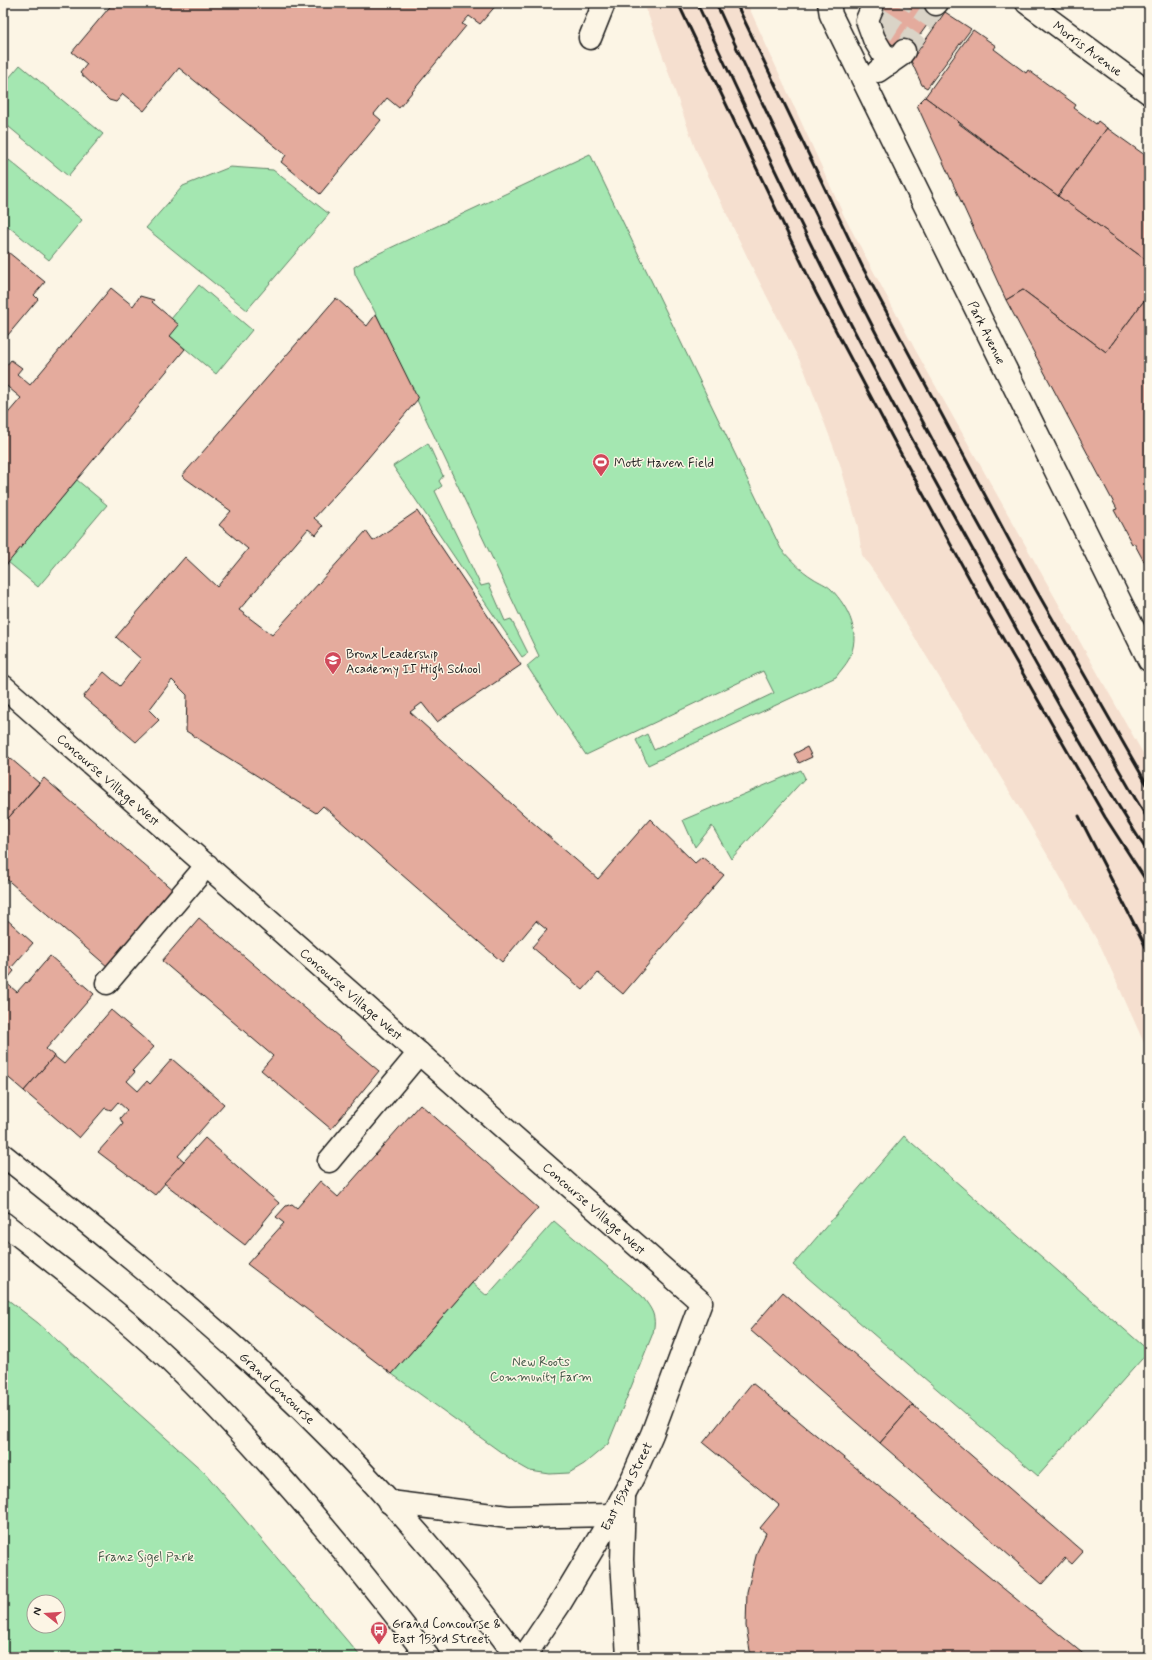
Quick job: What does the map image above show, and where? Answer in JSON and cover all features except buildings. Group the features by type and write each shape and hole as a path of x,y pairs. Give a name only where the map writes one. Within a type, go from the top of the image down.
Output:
{"street":[{"path":"590,38 604,3"},
{"name":"Park Avenue","path":"829,3 831,15 863,81 1149,660"},
{"name":"Morris Avenue","path":"1027,3 1149,93"},
{"path":"863,81 896,57 878,36 867,20 872,8"},
{"path":"850,54 878,36"},
{"name":"Concourse Village West","path":"3,686 701,1302"},
{"path":"106,983 207,865"},
{"path":"329,1161 419,1052"},
{"name":"Grand Concourse","path":"3,1155 143,1269 250,1362 330,1438 429,1545 459,1581 516,1657"},
{"path":"3,1223 122,1319 165,1356 207,1398 309,1509 428,1657"},
{"name":"East 153rd Street","path":"524,1657 559,1605 625,1493 652,1434 701,1302"},
{"path":"625,1493 622,1560 628,1657"},
{"path":"389,1502 508,1517 613,1514"}],"shaded area":[{"path":"644,3 747,3 844,216 917,353 1149,764 1149,1054 1101,947 1030,825 879,579 862,555 858,527 840,464 804,369 755,273 695,148"}],"green space":[{"path":"20,65 103,134 68,176 3,122 3,85"},
{"name":"Mott Haven Field","path":"590,154 781,549 804,572 831,589 844,605 852,622 854,631 854,640 849,659 836,677 648,765 636,740 647,734 654,750 774,693 763,671 586,755 527,666 539,656 375,312 355,274 354,267 369,258"},
{"path":"9,160 82,220 49,260 3,222 3,168"},
{"path":"230,167 273,170 329,214 247,310 146,228 183,186"},
{"path":"199,285 252,330 216,374 170,336 171,319"},
{"path":"428,443 443,476 439,481 442,486 435,491 481,586 489,584 505,621 511,619 528,653 522,657 393,466"},
{"path":"77,480 107,505 38,587 8,562"},
{"path":"801,770 805,778 731,859 712,826 695,847 683,820"},
{"path":"904,1136 1149,1351 1038,1476 793,1265"},
{"name":"New Roots Community Farm","path":"554,1221 642,1296 653,1313 654,1327 653,1333 608,1444 584,1464 569,1473 550,1474 530,1471 516,1463 392,1374 472,1283 487,1296"},
{"name":"Franz Sigel Park","path":"3,1296 38,1323 205,1473 361,1657 3,1657"}],"tunnel":[{"path":"882,34 902,3"},
{"path":"904,51 936,4"}],"railway":[{"path":"678,3 816,293 900,452 990,616 1105,817 1149,885"},
{"path":"697,3 796,214 882,385 1059,705 1149,854"},
{"path":"716,3 813,208 881,342 951,474 1149,821"},
{"path":"736,3 863,268 1036,590 1149,788"},
{"path":"1079,816 1149,953"}],"place":[{"name":"Mott Haven Field","path":"601,477"},
{"name":"Bronx Leadership Academy II High School","path":"333,675"},
{"name":"Grand Concourse & East 153rd Street","path":"379,1645"}]}
